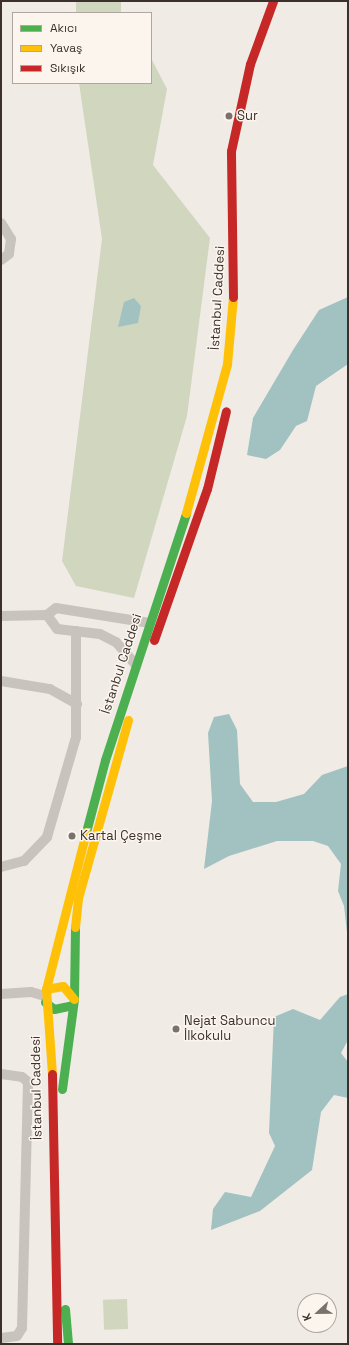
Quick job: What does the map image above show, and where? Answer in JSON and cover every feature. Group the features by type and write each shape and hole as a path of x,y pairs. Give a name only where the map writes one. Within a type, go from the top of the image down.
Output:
{"main road":[{"name":"İstanbul Caddesi","path":"68,1344 59,1203 60,1130 63,1058 74,1002 74,932 87,858 187,513 227,364 234,286 231,151 250,64 273,1"},
{"name":"İstanbul Caddesi","path":"57,1344 51,1166 52,1052 45,996 81,842 135,664 155,624 207,489 236,362 241,284 238,154 251,86 282,1"},
{"path":"227,364 236,362"},
{"path":"59,933 74,932"},
{"path":"63,986 74,1002 54,1009 45,996 63,986"}],"street":[{"path":"1,223 12,239 9,254 1,260"},
{"path":"1,616 47,615 56,608 155,624"},
{"path":"47,615 57,629 100,634 116,642 135,664"},
{"path":"1,867 24,861 47,837 76,737 76,631"},
{"path":"1,681 50,689 77,704"},
{"path":"1,994 31,992 45,996"},
{"path":"1,1074 22,1077 28,1082 22,1328 17,1336 1,1338"}],"green space":[{"path":"76,1 121,1 121,12 76,12"},
{"path":"152,60 167,89 153,165 210,238 187,416 134,598 76,586 62,561 102,239 79,84 152,84"},
{"path":"127,1299 128,1329 104,1330 103,1300"}],"water":[{"path":"348,297 348,364 316,386 307,421 296,426 280,450 266,459 247,455 253,418 293,350 319,310"},
{"path":"134,298 141,306 138,323 118,327 124,302"},
{"path":"229,714 237,730 240,784 253,802 276,802 304,794 322,775 348,766 348,941 344,906 338,891 341,864 328,846 313,841 277,841 229,856 204,869 212,801 208,733 214,717"},
{"path":"348,994 348,1040 341,1053 348,1062 348,1098 334,1095 321,1112 312,1170 260,1211 211,1230 213,1209 225,1192 251,1197 275,1146 269,1133 274,1017 293,1009 320,1020 340,997"}],"traffic: fast":[{"path":"86,832 105,760 186,513"},
{"path":"62,1089 74,999 75,927"},
{"path":"45,1002 54,1009 73,1005"},
{"path":"65,1309 68,1344"}],"traffic: slow":[{"path":"186,513 227,364 233,297"},
{"path":"75,927 78,898 128,720"},
{"path":"52,1074 46,989 86,832"},
{"path":"46,989 63,986 74,999"}],"traffic: jam":[{"path":"233,297 231,151 250,64 273,1"},
{"path":"154,640 207,489 226,411"},
{"path":"52,1074 57,1344"}],"place":[{"name":"Sur","path":"229,116"},
{"name":"Kartal Çeşme","path":"72,836"},
{"name":"Nejat Sabuncu İlkokulu","path":"176,1029"}]}
